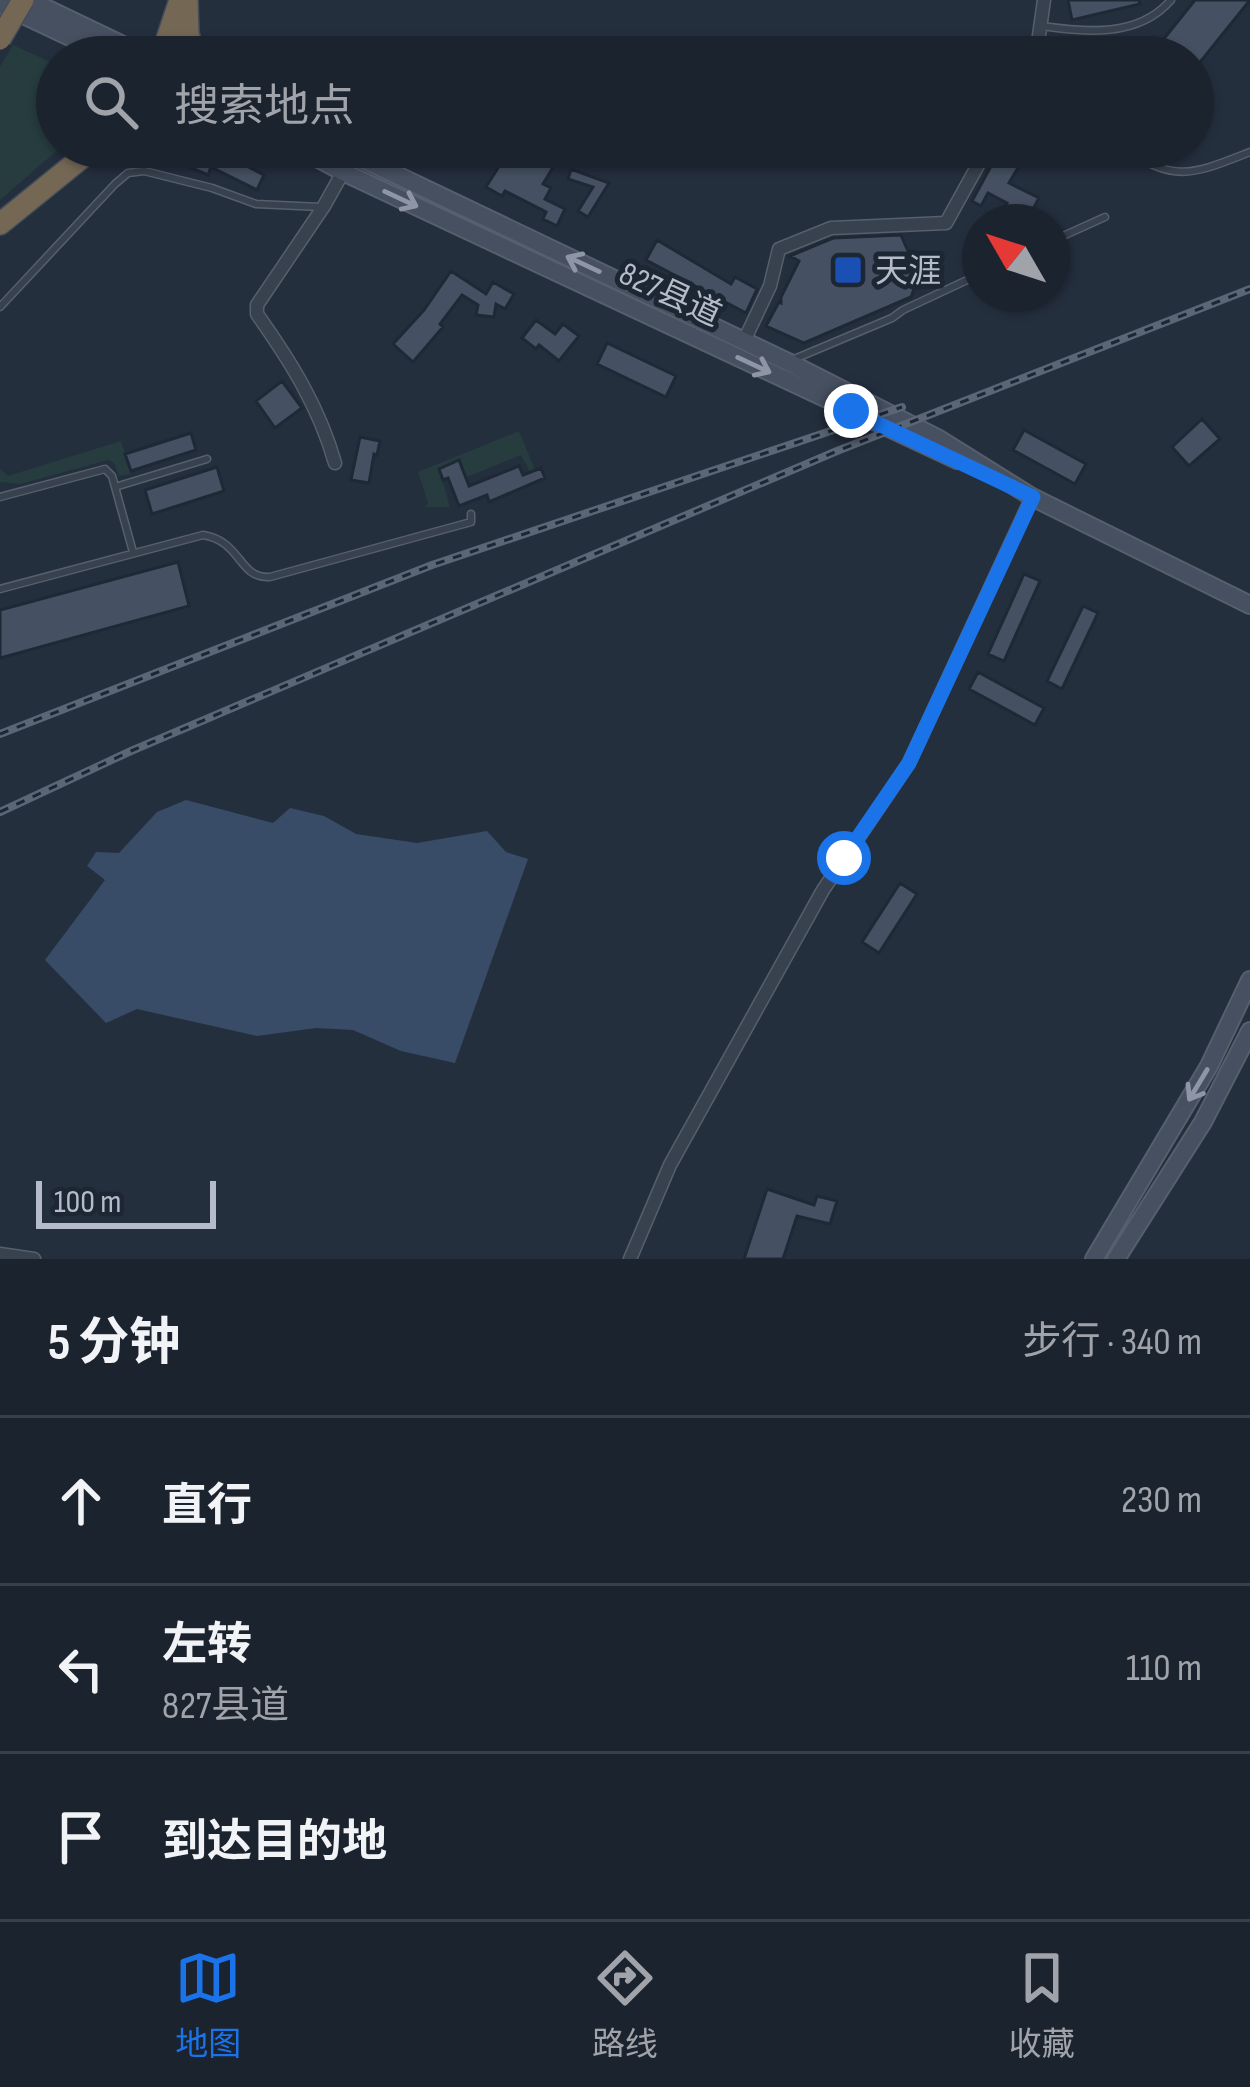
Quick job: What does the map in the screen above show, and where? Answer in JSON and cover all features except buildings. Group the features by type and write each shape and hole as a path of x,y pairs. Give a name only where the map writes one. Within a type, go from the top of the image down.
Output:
{"highway":[{"path":"0,39 26,0"},
{"path":"169,36 184,0"},
{"path":"184,0 189,36"},
{"path":"0,224 68,168"}],"main road":[{"path":"26,0 103,36"},
{"path":"0,4 68,36"},
{"name":"827县道","path":"335,168 1028,494 1250,604"},
{"name":"827县道","path":"382,168 788,362 939,439 1028,494"},
{"path":"1094,1259 1209,1066 1250,980"},
{"path":"1116,1259 1203,1122 1250,1031"}],"street":[{"path":"1039,36 1044,0"},
{"path":"744,341 770,286 778,249 846,225 946,223 976,168"},
{"path":"335,463 313,401 257,314 256,305 343,172"},
{"path":"630,1259 670,1165 823,890 909,763 1028,494"},
{"path":"0,1254 34,1259"}],"lane":[{"path":"1041,26 1089,32 1143,23 1171,0"},
{"path":"1214,166 1250,152"},
{"path":"1162,168 1197,172 1208,168"},
{"path":"0,307 115,184 133,171 155,172 256,204 325,206"},
{"path":"1070,233 1105,217"},
{"path":"788,362 962,283"},
{"path":"116,488 207,459"},
{"path":"0,497 99,469 109,472 133,552"},
{"path":"0,589 203,535 228,544 250,574 263,578 471,522 471,514"}],"green space":[{"path":"13,45 36,55 37,168 0,200 0,67"},
{"path":"519,431 535,470 530,472 521,455 452,483 458,461 439,469 450,507 425,507 428,503 418,472"},
{"path":"121,441 131,474 119,476 108,460 20,484 0,482 0,469 8,476"}],"water":[{"path":"186,800 273,823 290,808 324,816 356,834 417,843 487,831 506,852 528,859 455,1063 401,1051 353,1030 316,1028 257,1036 137,1009 106,1023 45,960 105,880 87,866 96,852 119,853 157,812"}],"railway":[{"path":"0,812 131,751 837,451 1250,289"},
{"path":"0,734 432,565 902,407"}],"place":[{"name":"天涯","path":"848,270"}],"route":[{"path":"844,858 909,763 1033,497 851,411"}]}
